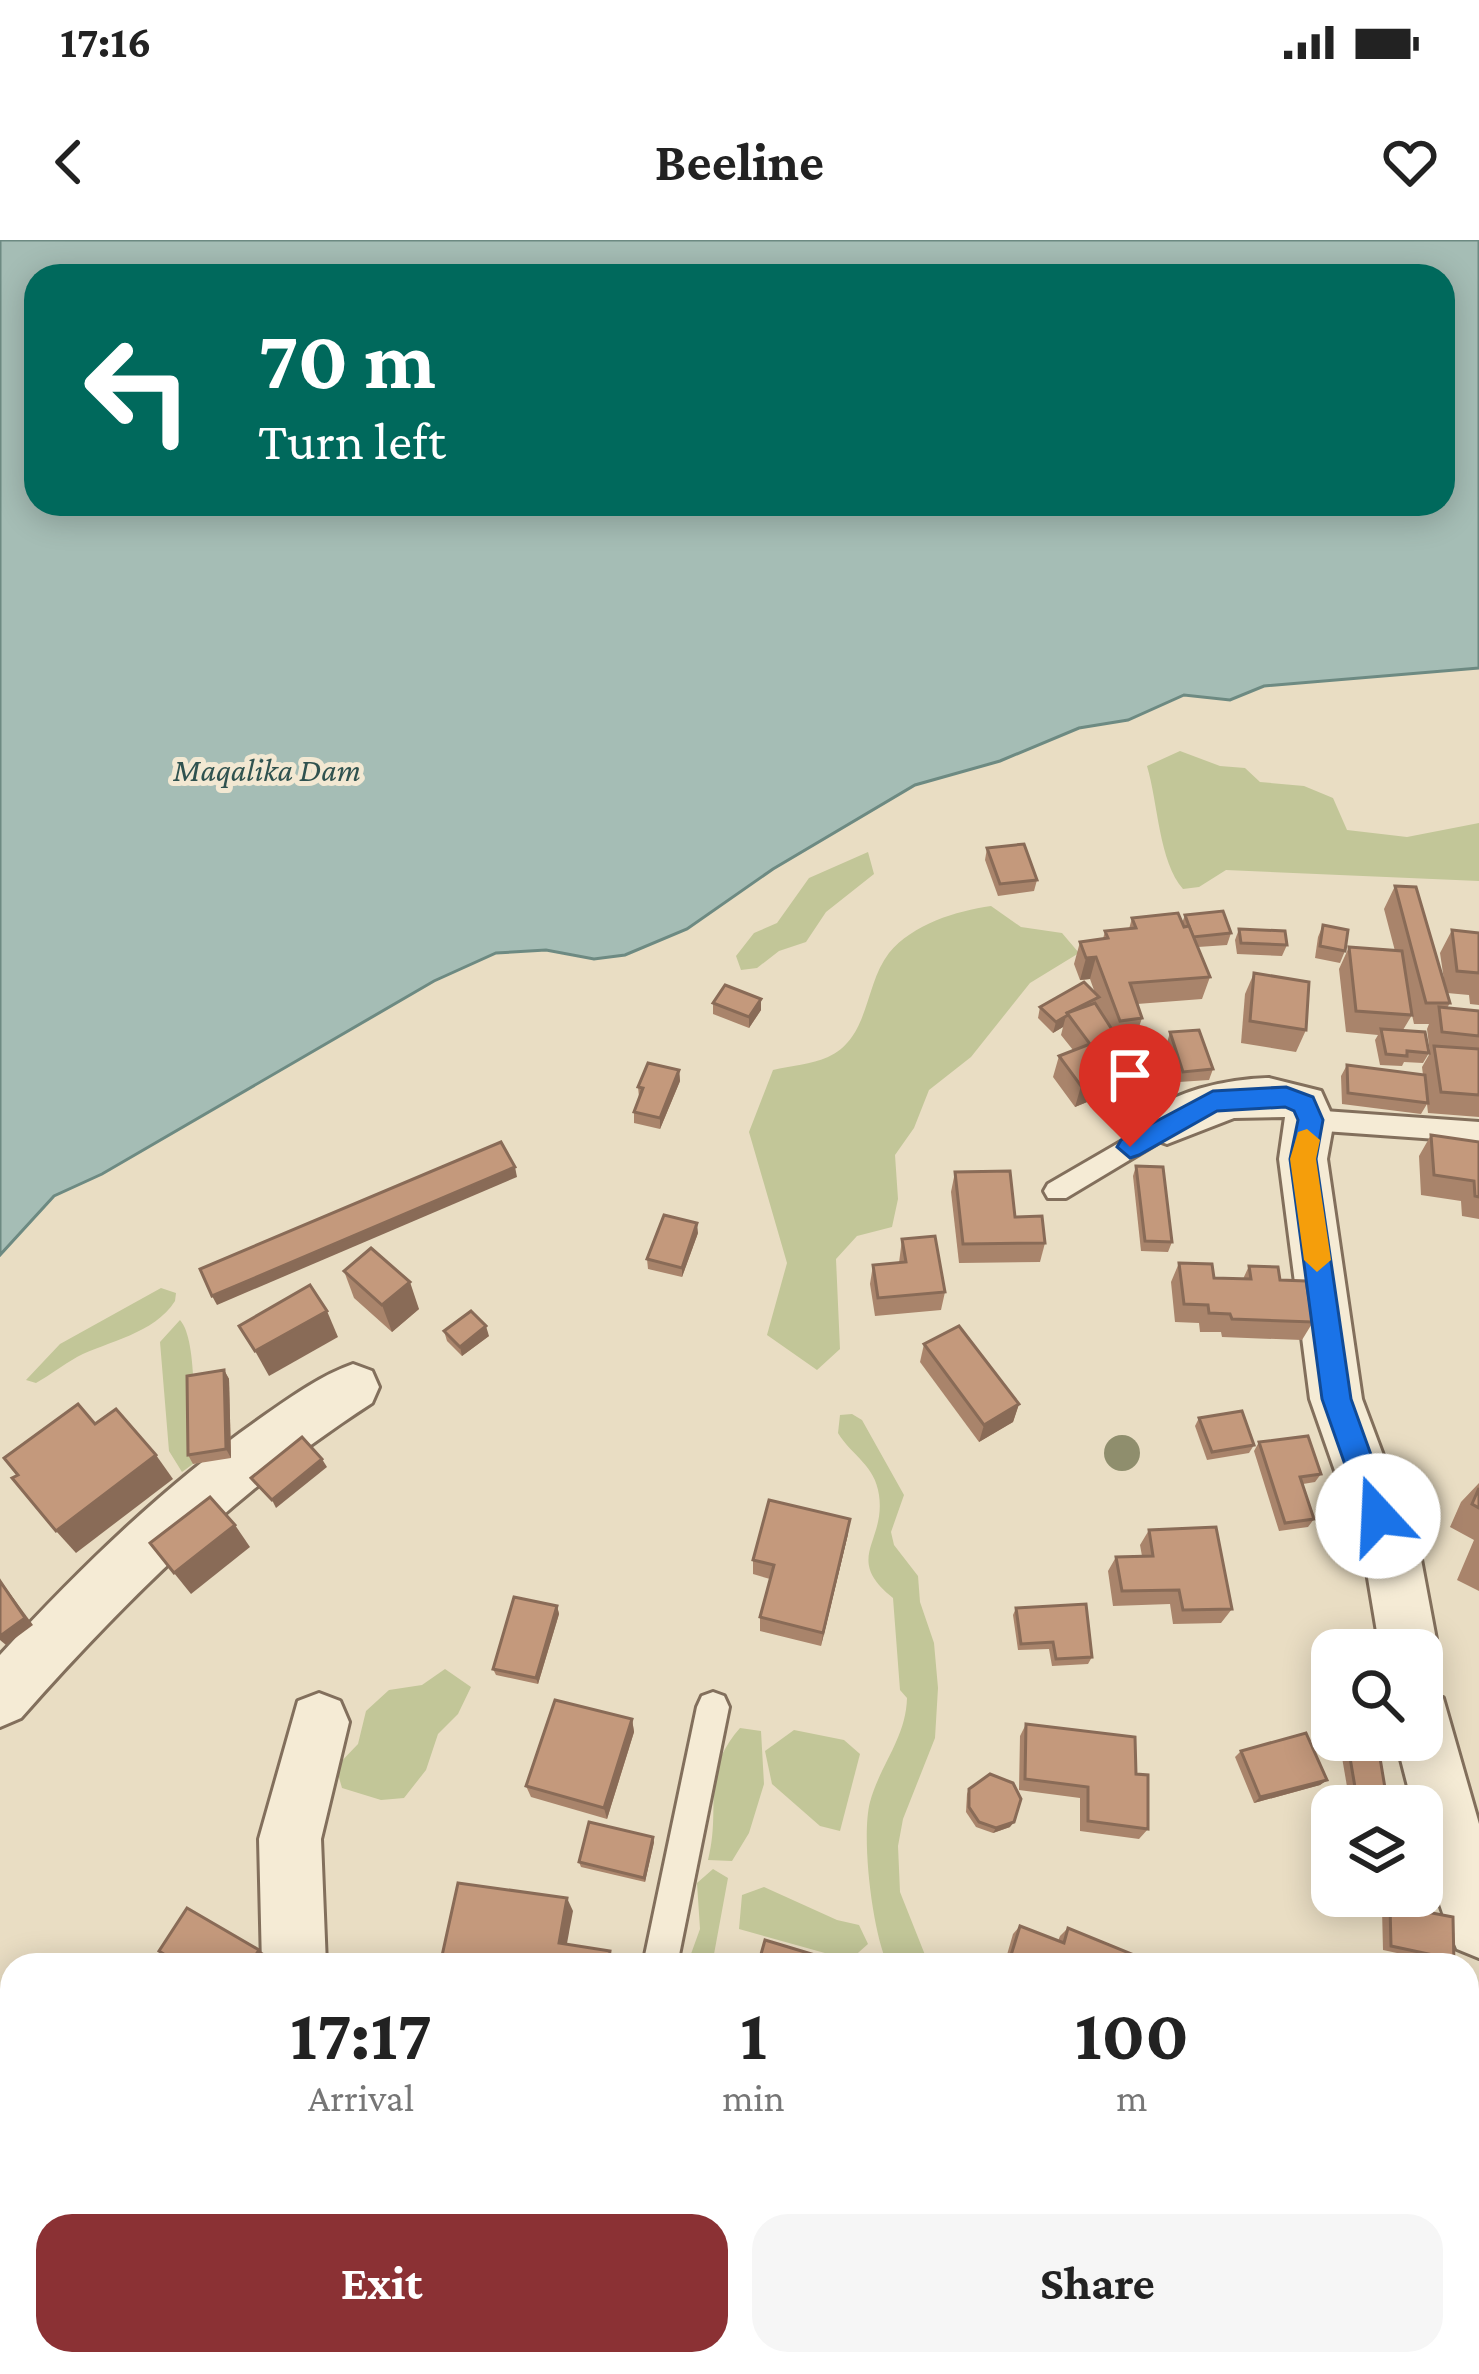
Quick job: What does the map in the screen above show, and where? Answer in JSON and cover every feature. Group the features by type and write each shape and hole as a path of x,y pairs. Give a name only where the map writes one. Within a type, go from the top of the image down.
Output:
{"street":[{"path":"1167,1126 1213,1101 1286,1097 1304,1104 1310,1120 1303,1159 1336,1399 1392,1554 1405,1629"},
{"path":"0,1698 185,1513 316,1409 353,1387"},
{"path":"293,1953 290,1839 319,1722"},
{"path":"1430,1761 1479,1928"}],"lane":[{"path":"1310,1120 1479,1132"},
{"path":"1057,1190 1167,1126"},
{"path":"662,1953 713,1707"}],"green space":[{"path":"1180,751 1220,766 1245,768 1260,782 1304,786 1333,798 1347,830 1407,837 1479,823 1479,881 1226,870 1199,887 1183,889 1164,848 1147,766"},
{"path":"868,852 874,874 826,912 806,942 779,951 757,968 741,970 736,956 754,933 777,923 809,878"},
{"path":"991,906 1021,927 1062,933 1079,953 1030,983 971,1057 929,1090 914,1128 895,1155 898,1199 892,1227 857,1236 836,1259 840,1349 817,1370 767,1335 787,1263 749,1132 773,1070 828,1057 852,1037 881,966 899,943 936,920"},
{"path":"161,1288 176,1293 175,1301 155,1321 77,1357 36,1383 26,1380 60,1344"},
{"path":"180,1320 190,1347 194,1388 193,1464 182,1472 169,1451 160,1342"},
{"path":"852,1414 862,1420 904,1495 891,1532 894,1545 918,1576 920,1602 934,1643 935,1738 903,1819 898,1846 900,1892 924,1953 883,1953 873,1908 867,1837 870,1802 902,1726 907,1698 900,1690 893,1598 878,1584 868,1560 880,1512 877,1485 838,1433 840,1415"},
{"path":"445,1669 471,1687 458,1714 438,1734 426,1770 404,1798 381,1800 342,1788 336,1767 358,1744 366,1711 389,1690 422,1685"},
{"path":"740,1728 761,1731 764,1784 749,1833 732,1861 708,1860 716,1776 727,1745"},
{"path":"794,1730 844,1740 860,1754 840,1831 820,1826 772,1784 765,1751"},
{"path":"713,1869 728,1878 714,1953 691,1953 700,1929 697,1883"},
{"path":"764,1887 859,1925 868,1944 858,1953 825,1953 739,1929 742,1895"}],"water":[{"name":"Maqalika Dam","path":"0,240 1479,240 1479,668 1264,686 1230,700 1184,695 1128,720 1079,728 1000,761 915,785 773,869 687,929 625,955 594,959 546,950 496,953 434,981 102,1174 54,1196 0,1255"}],"building":[{"path":"1024,844 1037,880 1000,884 987,848"},
{"path":"1395,886 1416,887 1450,1003 1426,1003"},
{"path":"1223,911 1231,933 1193,937 1185,915"},
{"path":"1178,913 1184,927 1189,926 1210,977 1130,983 1142,1018 1120,1021 1096,957 1086,958 1080,942 1108,938 1105,931 1136,928 1132,918"},
{"path":"1323,925 1348,930 1345,951 1320,946"},
{"path":"1239,929 1285,931 1287,945 1241,943"},
{"path":"1452,930 1479,933 1479,973 1457,971"},
{"path":"1349,947 1402,951 1412,1015 1356,1011"},
{"path":"1254,973 1309,982 1306,1030 1250,1021"},
{"path":"1084,982 1099,997 1056,1022 1040,1007"},
{"path":"725,985 761,999 749,1017 713,1003"},
{"path":"1095,1003 1129,1056 1104,1065 1110,1074 1081,1086 1059,1056 1090,1044 1067,1013"},
{"path":"1439,1007 1479,1011 1479,1036 1442,1032"},
{"path":"1381,1029 1425,1032 1429,1053 1386,1054"},
{"path":"1199,1030 1213,1069 1183,1072 1170,1032"},
{"path":"1434,1046 1479,1049 1479,1095 1441,1092"},
{"path":"648,1063 679,1070 660,1118 634,1112"},
{"path":"1347,1065 1425,1075 1428,1103 1348,1093"},
{"path":"1431,1135 1479,1142 1479,1197 1474,1181 1434,1175"},
{"path":"501,1142 515,1167 212,1296 200,1269"},
{"path":"1136,1166 1163,1167 1172,1242 1145,1241"},
{"path":"1010,1171 1015,1217 1042,1216 1045,1243 963,1244 955,1172"},
{"path":"664,1215 697,1223 682,1268 647,1259"},
{"path":"935,1236 945,1292 878,1298 873,1265 906,1262 902,1239"},
{"path":"371,1248 410,1282 382,1305 344,1271"},
{"path":"1179,1263 1212,1264 1214,1278 1251,1279 1249,1266 1278,1267 1280,1280 1306,1281 1313,1322 1232,1319 1230,1314 1209,1313 1208,1305 1184,1304"},
{"path":"310,1285 327,1311 255,1351 239,1326"},
{"path":"471,1311 486,1326 460,1347 444,1331"},
{"path":"959,1326 1019,1404 984,1425 924,1344"},
{"path":"224,1370 226,1449 188,1455 187,1376"},
{"path":"78,1404 95,1424 116,1409 156,1455 56,1531 12,1478 18,1475 4,1458"},
{"path":"1242,1411 1254,1445 1212,1452 1199,1418"},
{"path":"1308,1436 1321,1474 1300,1477 1314,1519 1285,1523 1259,1442"},
{"path":"302,1437 322,1459 272,1500 251,1478"},
{"path":"210,1497 235,1525 174,1573 150,1543"},
{"path":"769,1500 850,1519 823,1633 760,1617 774,1565 753,1560"},
{"path":"1216,1527 1232,1609 1183,1610 1179,1590 1122,1591 1116,1557 1153,1556 1149,1530"},
{"path":"0,1581 25,1618 0,1636"},
{"path":"514,1597 557,1606 536,1678 493,1669"},
{"path":"1086,1604 1092,1657 1056,1659 1053,1642 1021,1644 1016,1608"},
{"path":"555,1700 632,1719 604,1808 526,1786"},
{"path":"1026,1724 1135,1737 1136,1774 1148,1775 1148,1829 1088,1821 1088,1787 1025,1779"},
{"path":"1306,1733 1311,1761 1319,1761 1327,1780 1260,1797 1241,1751"},
{"path":"1351,1761 1380,1761 1384,1785 1355,1785"},
{"path":"990,1774 1013,1783 1021,1799 1014,1822 996,1828 979,1822 969,1807 969,1789"},
{"path":"589,1822 653,1837 644,1878 579,1862"},
{"path":"458,1883 567,1898 559,1943 610,1951 610,1953 443,1953"},
{"path":"187,1908 259,1950 257,1953 159,1951"},
{"path":"1390,1917 1453,1917 1454,1953 1391,1946"},
{"path":"1020,1926 1064,1943 1068,1928 1129,1953 1012,1953"},
{"path":"765,1940 808,1953 761,1953"}],"slow traffic":[{"path":"1307,1140 1303,1159 1317,1260"}],"route":[{"path":"1130,1147 1213,1101 1286,1097 1304,1104 1310,1120 1303,1159 1336,1399 1378,1516"}]}
